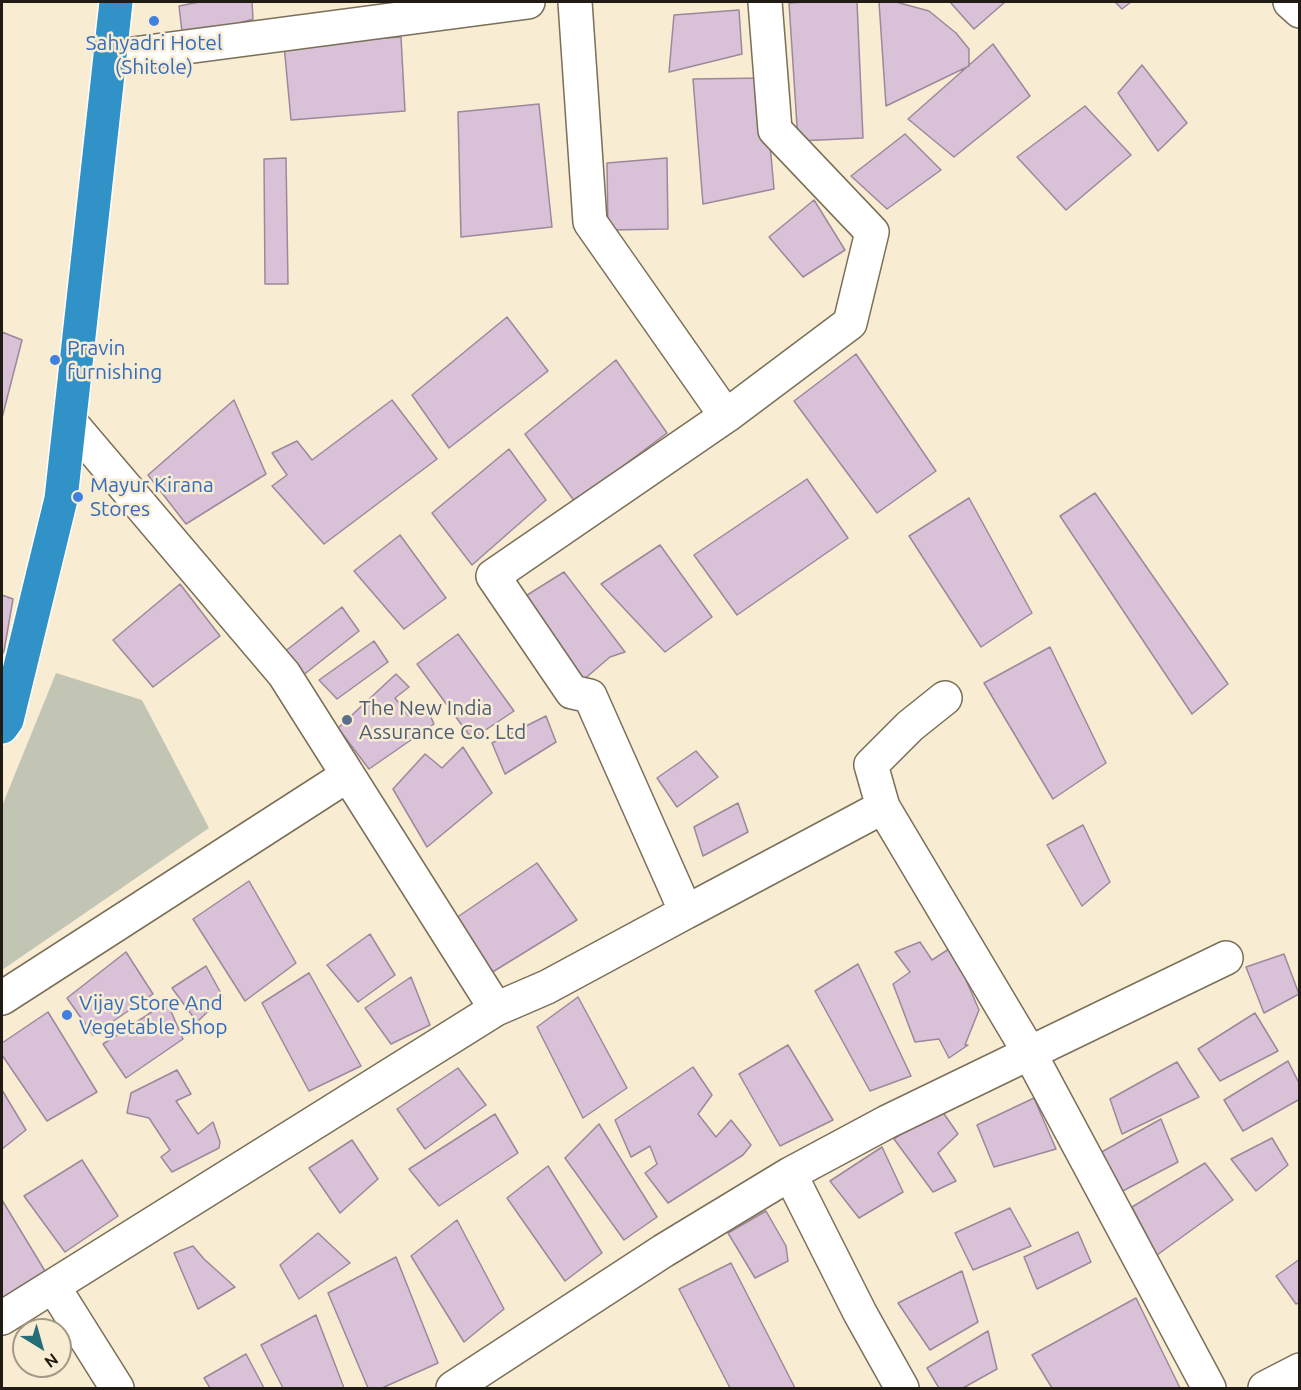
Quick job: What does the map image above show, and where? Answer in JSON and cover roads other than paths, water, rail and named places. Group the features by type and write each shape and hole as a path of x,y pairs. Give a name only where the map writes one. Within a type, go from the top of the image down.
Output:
{"highway":[{"path":"2,727 7,720 61,498 116,2"}],"street":[{"path":"110,57 528,2"},
{"path":"575,2 590,222 726,416"},
{"path":"686,912 590,696 572,692 493,576 726,416 850,323 872,232 776,130 765,2"},
{"path":"1290,2 1299,11"},
{"path":"70,422 284,674 496,1009"},
{"path":"945,698 910,726 871,765 883,807 1029,1052 1209,1389"},
{"path":"2,998 348,775"},
{"path":"2,1318 496,1009 547,987 883,807"},
{"path":"453,1389 663,1251 790,1174 887,1122 1226,958"},
{"path":"790,1174 860,1313 902,1389"},
{"path":"52,1286 117,1389"},
{"path":"1265,1389 1299,1370"}],"place":[{"name":"Sahyadri Hotel (Shitole)","path":"154,21"},
{"name":"Pravin furnishing","path":"55,360"},
{"name":"Mayur Kirana Stores","path":"78,497"},
{"name":"The New India Assurance Co. Ltd","path":"347,720"},
{"name":"Vijay Store And Vegetable Shop","path":"67,1015"}]}
